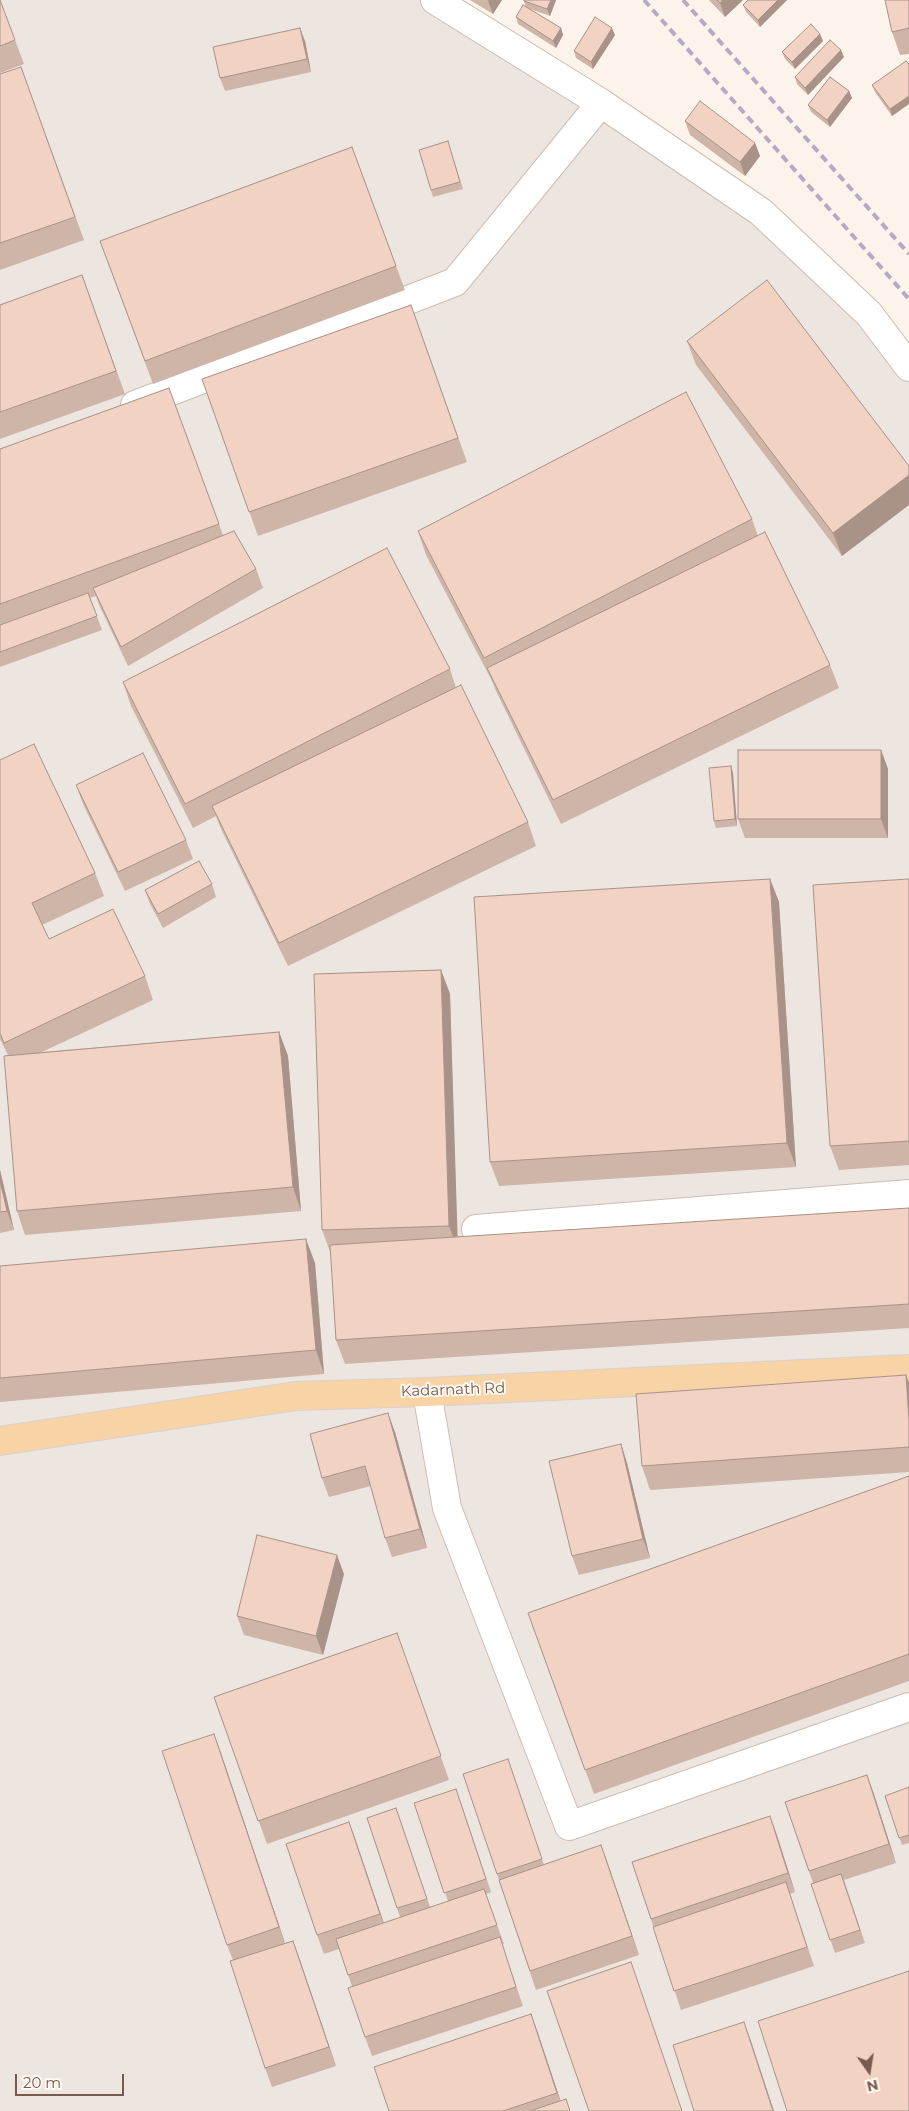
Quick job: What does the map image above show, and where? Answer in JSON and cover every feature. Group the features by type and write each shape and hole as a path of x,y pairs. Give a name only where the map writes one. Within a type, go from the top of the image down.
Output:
{"main road":[{"name":"Kadarnath Rd","path":"0,1441 296,1396 428,1392 909,1369"}],"street":[{"path":"435,0 601,103 761,212 869,314 909,367"},
{"path":"112,414 455,282 601,103"},
{"path":"476,1229 909,1194"},
{"path":"428,1392 447,1508 569,1826 909,1706"}],"shaded area":[{"path":"0,0 435,0 761,212 909,371 909,2111 0,2111"}],"building":[{"path":"0,0 15,40 0,46"},
{"path":"524,0 551,0 547,9"},
{"path":"748,0 778,0 758,20 743,5"},
{"path":"885,0 909,0 909,28 892,32"},
{"path":"523,5 561,28 553,41 516,17"},
{"path":"595,17 612,28 591,62 574,51"},
{"path":"811,24 820,34 792,62 782,52"},
{"path":"300,28 307,59 220,78 213,47"},
{"path":"830,40 841,50 805,88 795,77"},
{"path":"906,61 909,64 909,96 890,109 872,85"},
{"path":"21,67 75,217 0,243 0,74"},
{"path":"830,77 849,91 827,120 808,105"},
{"path":"700,101 755,143 740,162 685,121"},
{"path":"448,141 460,182 431,190 419,150"},
{"path":"352,147 396,266 145,361 100,241"},
{"path":"82,275 116,371 0,412 0,305"},
{"path":"767,280 909,466 909,475 833,533 687,341"},
{"path":"411,305 458,438 249,512 202,379"},
{"path":"169,388 219,524 0,604 0,449"},
{"path":"686,392 752,519 484,658 418,531"},
{"path":"234,531 256,569 121,647 93,588"},
{"path":"765,532 830,665 553,800 487,668"},
{"path":"387,548 450,669 185,804 123,682"},
{"path":"88,593 97,616 0,652 0,625"},
{"path":"461,685 528,822 279,943 212,806"},
{"path":"34,744 95,873 32,903 49,939 113,909 145,976 4,1043 0,1033 0,760"},
{"path":"738,750 881,750 881,819 738,819"},
{"path":"143,753 186,840 118,872 76,785"},
{"path":"731,766 735,819 714,821 709,768"},
{"path":"199,861 212,884 158,914 145,890"},
{"path":"770,879 787,1143 490,1162 474,897"},
{"path":"909,879 909,1141 830,1146 813,885"},
{"path":"441,970 449,1226 322,1230 314,974"},
{"path":"279,1032 293,1187 17,1211 4,1056"},
{"path":"0,1181 7,1211 0,1212"},
{"path":"909,1208 909,1304 336,1340 330,1245"},
{"path":"306,1239 316,1350 0,1378 0,1266"},
{"path":"906,1375 909,1447 642,1466 636,1394"},
{"path":"388,1413 420,1529 385,1538 365,1466 322,1478 310,1434"},
{"path":"621,1444 643,1539 572,1556 549,1461"},
{"path":"909,1476 909,1654 585,1770 528,1613"},
{"path":"257,1535 337,1555 316,1636 237,1616"},
{"path":"397,1633 441,1756 258,1821 214,1697"},
{"path":"214,1734 279,1927 227,1945 162,1751"},
{"path":"508,1759 542,1859 497,1874 463,1774"},
{"path":"867,1775 889,1844 809,1871 785,1802"},
{"path":"909,1787 909,1835 899,1838 885,1796"},
{"path":"456,1789 486,1879 444,1893 414,1803"},
{"path":"396,1808 427,1899 397,1908 367,1818"},
{"path":"770,1816 788,1873 651,1919 632,1862"},
{"path":"349,1822 380,1914 317,1935 286,1844"},
{"path":"601,1845 632,1936 530,1971 499,1880"},
{"path":"841,1874 860,1930 830,1940 811,1884"},
{"path":"786,1882 807,1947 674,1991 653,1927"},
{"path":"484,1889 497,1925 348,1975 336,1939"},
{"path":"500,1937 516,1987 365,2037 348,1988"},
{"path":"293,1941 329,2047 265,2068 230,1961"},
{"path":"631,1962 682,2111 589,2111 547,1991"},
{"path":"909,1971 909,2111 787,2111 758,2021"},
{"path":"531,2014 557,2093 503,2111 389,2111 374,2067"},
{"path":"744,2022 773,2111 694,2111 673,2045"},
{"path":"566,2099 570,2111 530,2111"}],"railway":[{"path":"644,0 909,299"},
{"path":"683,0 909,254"}]}
